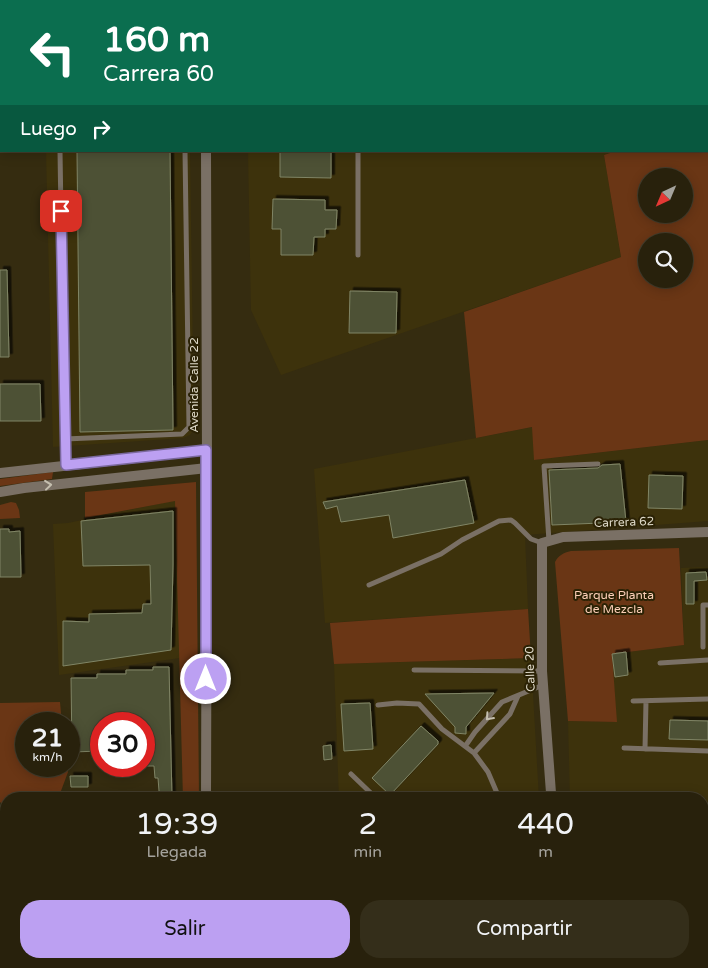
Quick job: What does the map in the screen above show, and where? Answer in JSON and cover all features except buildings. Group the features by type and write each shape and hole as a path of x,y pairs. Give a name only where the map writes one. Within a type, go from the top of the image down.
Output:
{"street":[{"name":"Avenida Calle 22","path":"206,152 206,792"},
{"path":"0,473 206,450"},
{"path":"66,465 66,483"},
{"path":"0,492 207,468"},
{"name":"Carrera 62","path":"546,542 563,537 708,532"},
{"name":"Calle 20","path":"546,542 542,671 551,792"}],"lane":[{"path":"60,152 66,465"},
{"path":"66,438 182,434 189,427 185,152"},
{"path":"358,152 358,255"},
{"path":"369,585 441,554 499,520 511,520 531,539 546,542 544,466 598,464"},
{"path":"703,647 703,606 708,605"},
{"path":"660,663 708,660"},
{"path":"414,670 542,671"},
{"path":"466,746 475,732 502,702 543,685"},
{"path":"474,753 510,714 518,696"},
{"path":"633,701 708,699"},
{"path":"646,701 646,749"},
{"path":"378,705 397,702 419,704 442,729 474,753 488,772 497,792"},
{"path":"624,748 708,751"},
{"path":"351,774 370,792"}],"shaded area":[{"path":"46,152 190,152 194,429 190,435 183,438 53,447"},
{"path":"248,152 613,152 604,155 621,257 281,375 251,310"},
{"path":"533,427 535,460 708,440 708,521 525,535 528,609 325,623 314,469"},
{"path":"176,500 180,658 59,675 53,524 68,523"},
{"path":"708,567 708,792 570,792 568,721 616,722 612,654 684,645 681,568"},
{"path":"531,658 539,792 339,792 334,664"}],"green space":[{"path":"613,152 708,152 708,440 534,460 532,427 476,438 464,312 621,257 604,155"},
{"path":"53,472 52,479 0,486 0,479"},
{"path":"196,482 199,792 183,792 175,501 85,518 85,492"},
{"path":"11,502 16,503 20,518 0,519 0,505"},
{"name":"Parque Planta de Mezcla","path":"679,548 684,645 612,654 617,722 568,721 555,562 562,555 571,551"},
{"path":"528,609 531,658 334,664 330,623"},
{"path":"60,702 61,712 15,712 15,777 66,777 61,792 0,792 0,703"}],"route":[{"path":"61,211 66,465 206,450 206,679"}]}
